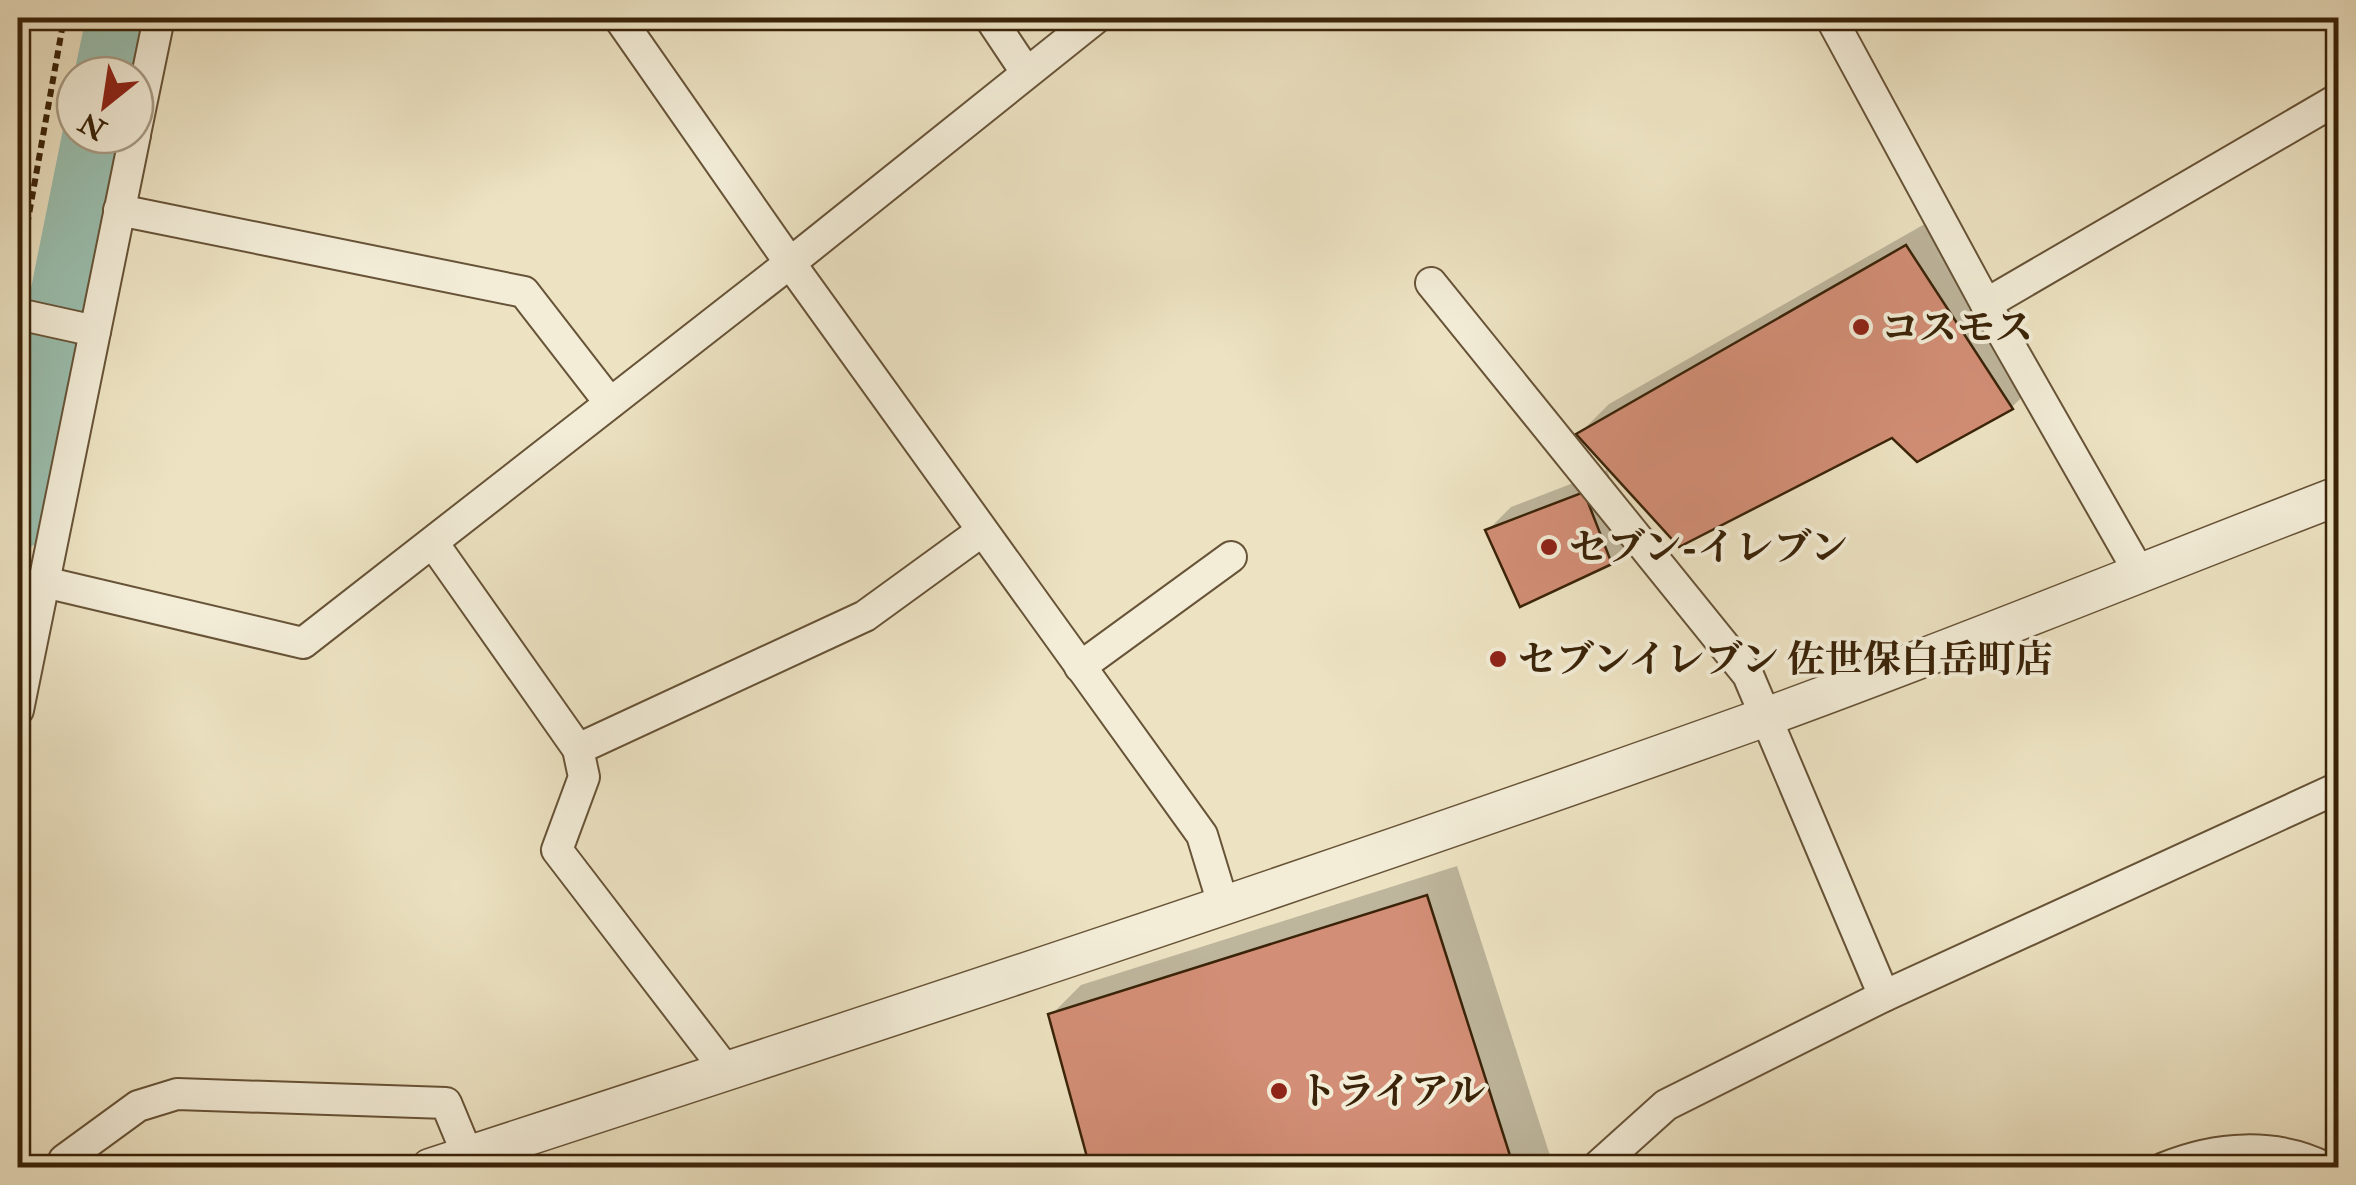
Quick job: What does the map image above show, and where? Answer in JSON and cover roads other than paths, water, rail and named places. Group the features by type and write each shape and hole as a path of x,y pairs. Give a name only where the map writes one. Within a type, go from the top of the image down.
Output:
{"street":[{"path":"151,55 159,18"},
{"path":"620,18 790,263 1202,835 1224,907"},
{"path":"990,18 1026,72"},
{"path":"44,582 303,643 790,263 1096,18"},
{"path":"1830,18 1986,304 2139,572"},
{"path":"1986,304 2338,99"},
{"path":"18,710 44,582 84,329 119,210 131,155"},
{"path":"119,210 524,292 610,403"},
{"path":"1430,283 1748,675 1884,996"},
{"path":"18,314 84,329"},
{"path":"430,1168 470,1161 1224,907 1766,717 2338,496"},
{"path":"578,749 865,616 982,531"},
{"path":"433,543 578,749 584,777 557,850 728,1072"},
{"path":"1080,667 1231,557"},
{"path":"1596,1168 1666,1105 1884,996 2338,788"},
{"path":"61,1168 64,1160 138,1106 177,1094 446,1104 470,1161"},
{"path":"2164,1168 2197,1154 2263,1149 2326,1168"}],"waterway":[{"path":"111,55 119,18"},
{"path":"18,517 91,155"}],"place":[{"name":"コスモス","path":"1861,327"},
{"name":"セブン-イレブン","path":"1549,547"},
{"name":"セブンイレブン 佐世保白岳町店","path":"1498,659"},
{"name":"トライアル","path":"1279,1091"}]}
